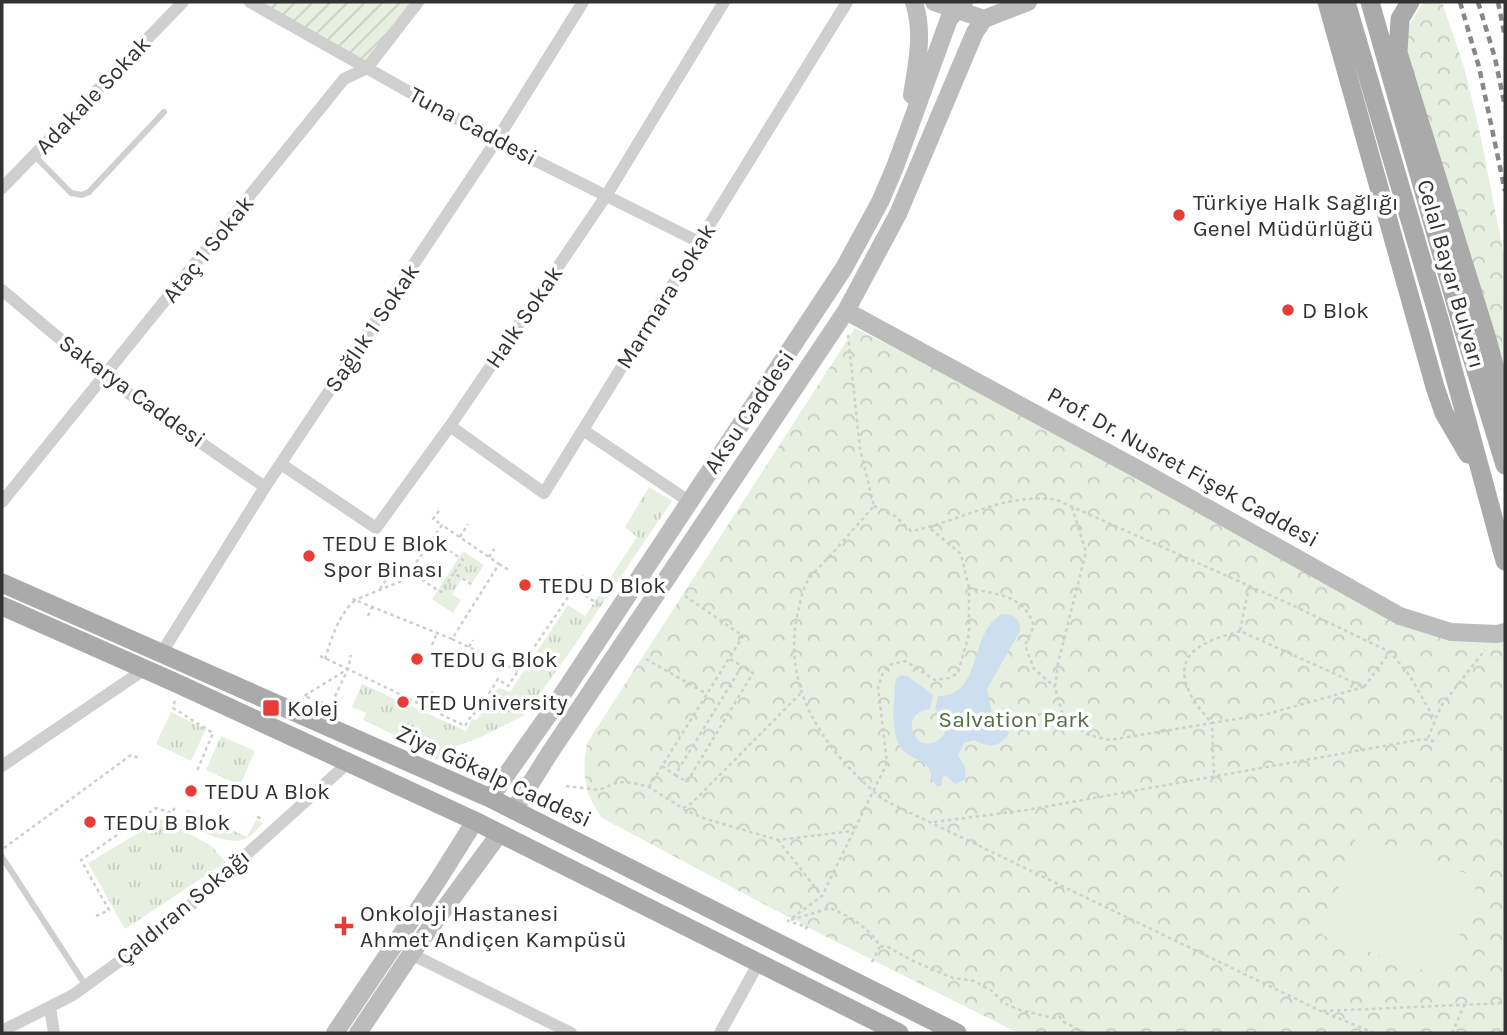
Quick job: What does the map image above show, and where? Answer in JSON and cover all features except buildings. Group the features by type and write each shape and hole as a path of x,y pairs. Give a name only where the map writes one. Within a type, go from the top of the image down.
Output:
{"main road":[{"path":"906,137 918,49 918,18 914,2"},
{"path":"934,2 960,5 984,19 1028,2"},
{"path":"1327,2 1434,387 1444,412 1478,468"},
{"name":"Celal Bayar Bulvarı","path":"1346,2 1462,402 1505,561"},
{"name":"Celal Bayar Bulvarı","path":"1370,2 1483,396 1505,457"},
{"path":"1382,2 1487,339 1505,425"},
{"path":"1398,53 1397,30 1410,2"},
{"name":"Aksu Caddesi","path":"490,798 615,615 844,268 880,202 940,41 960,5"},
{"name":"Aksu Caddesi","path":"514,810 846,312 898,214 975,32 984,19"},
{"name":"Prof. Dr. Nusret Fişek Caddesi","path":"846,312 1143,472 1400,616 1451,632 1501,633"},
{"name":"Ziya Gökalp Caddesi","path":"2,583 490,798 957,1033"},
{"path":"2,606 181,685 475,821 899,1033"},
{"path":"335,1033 439,880 490,798"},
{"path":"358,1033 514,810"}],"street":[{"name":"Adakale Sokak","path":"2,188 183,2"},
{"name":"Tuna Caddesi","path":"250,2 496,141 699,242"},
{"name":"Ataç 1 Sokak","path":"2,502 344,79 367,68 418,2"},
{"name":"Sağlık 1 Sokak","path":"161,654 265,487 496,141 583,2"},
{"name":"Halk Sokak","path":"281,464 376,528 450,426 606,196 724,2"},
{"name":"Marmara Sokak","path":"450,426 544,493 848,2"},
{"name":"Sakarya Caddesi","path":"2,290 105,377 265,487"},
{"path":"583,430 690,502"},
{"path":"2,766 145,669"},
{"name":"Çaldıran Sokağı","path":"6,1030 86,986 156,934 349,762"},
{"path":"411,954 571,1033"},
{"path":"720,1033 758,964"},
{"path":"50,1008 54,1033"},
{"path":"2,1017 6,1030"}],"lane":[{"path":"34,155 71,193 85,195 164,112"},
{"path":"2,858 86,986"}],"path":[{"path":"846,312 860,449 874,506"},
{"path":"874,506 895,516 911,531 930,528 1010,500 1046,498 1072,507 1390,652 1410,676 1435,720"},
{"path":"874,506 807,582 799,608 795,636 796,669 802,692 812,718 842,762 884,800 1321,1011 1374,1033"},
{"path":"1072,507 1086,552 1062,642 1055,688 1063,716 1089,735 1117,740 1267,714 1364,687 1390,652"},
{"path":"439,511 433,519 509,570"},
{"path":"460,537 468,524"},
{"path":"326,659 335,627 353,598 404,580 442,525"},
{"path":"788,921 822,896 887,763 878,687 883,673 889,665 905,661 935,680 949,678 958,673 969,634 969,588 961,554 930,528"},
{"path":"410,572 442,592 463,559 432,539"},
{"path":"423,540 429,544"},
{"path":"489,557 494,549"},
{"path":"380,589 396,564"},
{"path":"452,639 499,564"},
{"path":"454,573 474,586"},
{"path":"320,656 465,726 473,713 476,714 498,679 509,686 583,575"},
{"path":"556,576 615,615"},
{"path":"1240,631 1249,586"},
{"path":"969,588 1023,604 1034,626 1026,645 1034,670 1055,688"},
{"path":"649,787 743,636 685,596"},
{"path":"353,598 452,639 519,671"},
{"path":"368,616 372,607"},
{"path":"1214,776 1212,723 1190,695 1185,678 1186,665 1196,650 1240,631 1364,687"},
{"path":"432,645 437,633"},
{"path":"1429,738 1441,706 1501,633"},
{"path":"469,647 474,639"},
{"path":"321,724 348,669 351,655"},
{"path":"662,766 687,782 753,673 729,658"},
{"path":"646,659 707,694"},
{"path":"676,775 742,666"},
{"path":"323,703 304,696 348,669"},
{"path":"181,685 173,708 212,733 197,771"},
{"path":"425,706 433,691"},
{"path":"683,808 692,803 802,692"},
{"path":"934,822 1027,810 1429,738 1437,742"},
{"path":"2,849 131,755 139,758"},
{"path":"566,786 599,790 618,782 649,787 706,819 778,840 854,831"},
{"path":"96,916 108,910 81,860 156,808 172,813 176,805"},
{"path":"107,836 109,840"},
{"path":"778,840 822,896"},
{"path":"788,921 830,908 849,916 873,934 880,946"},
{"path":"788,921 807,927 805,929"},
{"path":"872,962 880,946"},
{"path":"880,946 888,947 953,978 974,982 992,991 1004,1003 1020,1010 1053,1018 1059,1016 1064,1022 1084,1033"},
{"path":"1321,1011 1505,1003"},
{"path":"1452,1033 1464,1006"}],"green space":[{"path":"250,2 418,2 367,68"},
{"path":"1424,2 1442,2 1464,67 1480,133 1505,261 1505,379 1407,60 1409,25"},
{"name":"Salvation Park","path":"855,328 1143,472 1400,616 1505,632 1505,1033 1018,1033 807,927 602,818 591,799 586,782 587,743"},
{"path":"649,487 672,501 523,716 483,736 446,750 441,759 432,758 402,744 403,739 363,720 366,713 352,707 362,684 466,731 472,719 477,720 499,688 510,692 568,605 585,616 637,537 625,527"},
{"path":"463,551 484,565 472,583 463,577 452,594 461,600 453,613 432,599"},
{"path":"171,712 206,729 191,761 156,744"},
{"path":"221,736 255,751 240,785 206,770"},
{"path":"187,809 247,837 256,820 263,823 246,839 230,840 213,836 181,822"},
{"path":"162,819 210,845 226,862 125,929 88,863"},
{"path":"1357,835 1479,878 1445,978 1322,935"}],"water":[{"path":"1002,614 1016,618 1020,631 987,689 992,714 1005,720 1009,733 1001,742 993,745 974,740 964,743 958,755 965,767 966,779 955,784 945,775 942,785 937,787 931,779 928,767 903,750 896,738 896,679 901,675 909,677 933,695 930,709 915,716 912,727 918,740 925,743 940,739 946,726 944,718 935,710 938,696 953,693 963,686 970,675 984,634 991,623"}],"railway":[{"path":"1460,2 1479,67 1505,191"},
{"path":"1478,2 1495,58 1505,107"},
{"path":"1498,2 1505,37"}],"place":[{"name":"Türkiye Halk Sağlığı Genel Müdürlüğü","path":"1179,215"},
{"name":"D Blok","path":"1288,310"},
{"name":"TEDU E Blok Spor Binası","path":"309,556"},
{"name":"TEDU D Blok","path":"525,585"},
{"name":"TEDU G Blok","path":"417,659"},
{"name":"TED University","path":"403,702"},
{"name":"Kolej","path":"271,708"},
{"name":"TEDU A Blok","path":"191,791"},
{"name":"TEDU B Blok","path":"90,822"},
{"name":"Onkoloji Hastanesi Ahmet Andiçen Kampüsü","path":"344,926"}]}
